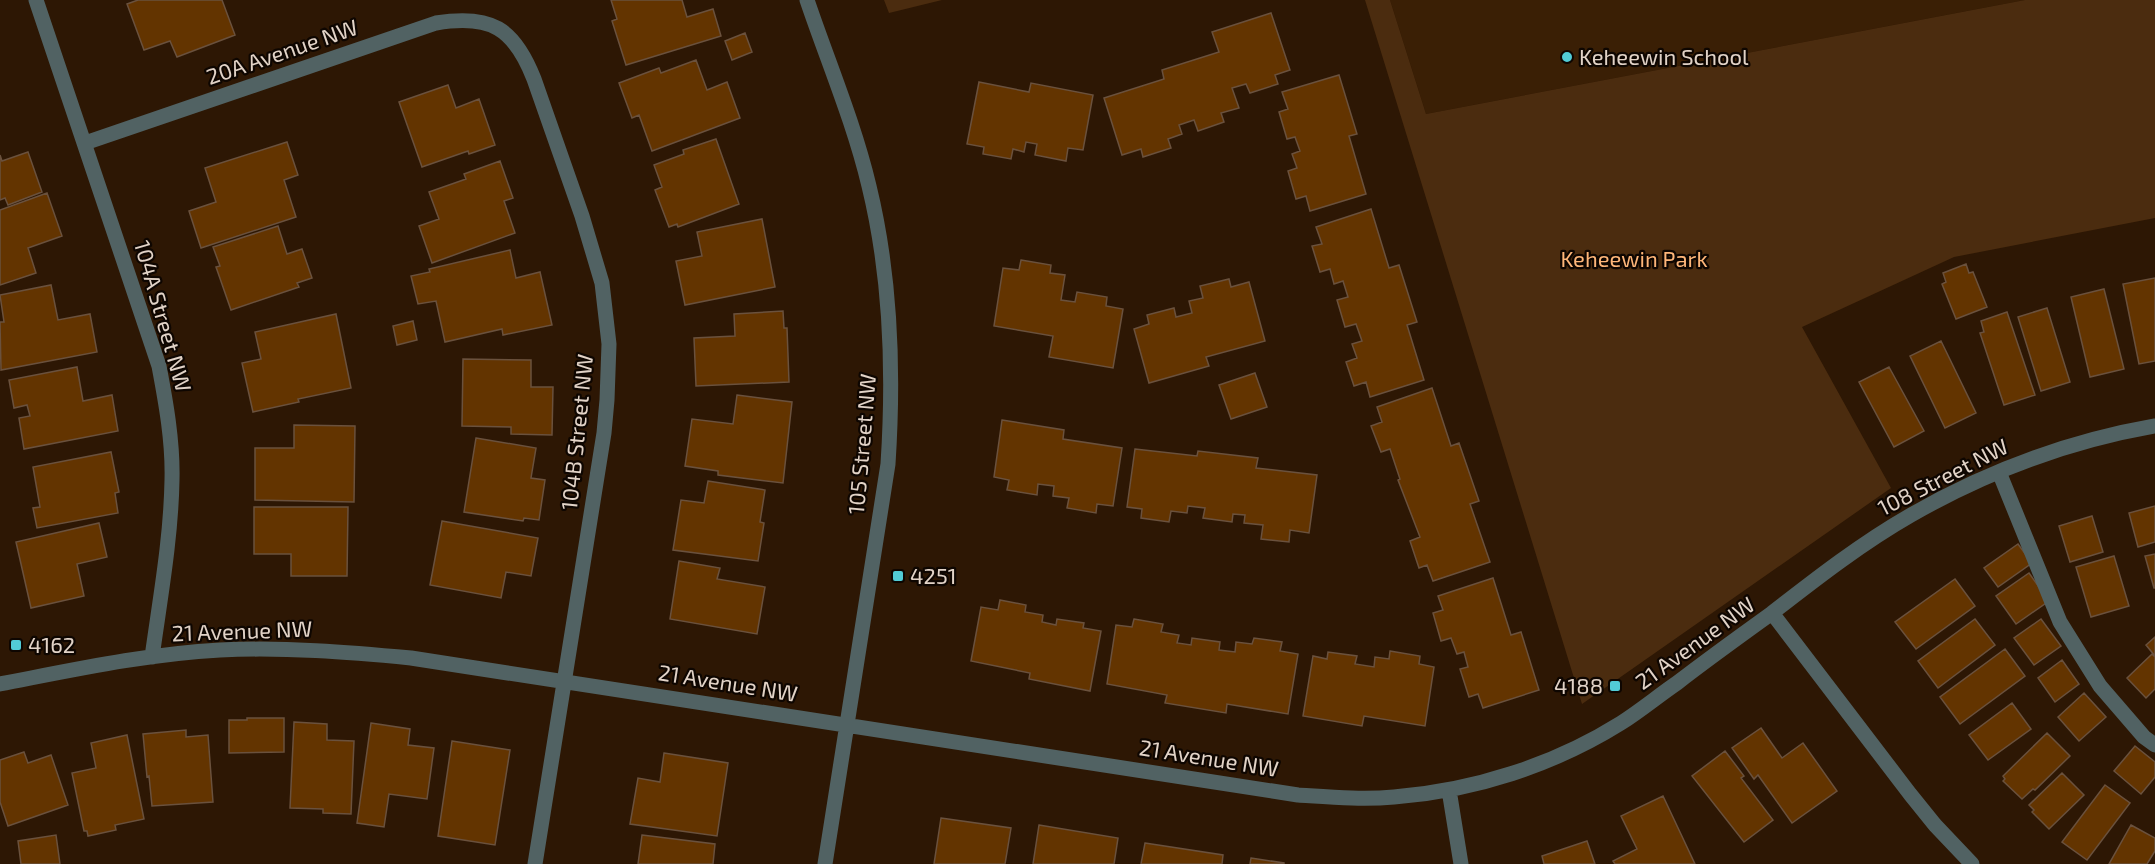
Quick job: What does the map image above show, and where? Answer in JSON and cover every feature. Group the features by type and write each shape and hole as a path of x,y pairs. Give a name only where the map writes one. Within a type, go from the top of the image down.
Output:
{"street":[{"name":"104A Street NW","path":"36,0 159,366 166,404 172,478 170,513 152,657"},
{"name":"105 Street NW","path":"807,0 854,134 869,185 879,233 891,356 888,464 825,864"},
{"name":"20A Avenue NW","path":"85,143 436,23 469,20 495,27"},
{"name":"104B Street NW","path":"495,27 516,42 528,64 593,250 602,283 609,344 607,400 535,864"},
{"name":"108 Street NW","path":"1772,613 1833,566 1909,516 1953,492 2030,459 2080,443 2155,426"},
{"path":"1999,472 2060,622 2100,687 2144,737 2155,745"},
{"name":"21 Avenue NW","path":"0,684 101,664 221,650 345,652 411,658 565,681 1298,795 1391,798 1449,790 1512,773 1594,738 1622,723 1772,613 1910,794 1935,825 1972,864"},
{"path":"1449,790 1461,864"}],"shaded area":[{"name":"Keheewin School","path":"1390,0 2025,0 1426,114"}],"green space":[{"path":"884,0 942,0 889,13"},
{"name":"Keheewin Park","path":"1365,0 1390,0 1426,114 2025,0 2155,0 2155,218 1954,257 1802,327 1891,488 1582,704"}],"building":[{"path":"138,0 222,0 235,35 177,57 170,41 144,50 127,4"},
{"path":"611,0 682,0 687,17 713,9 721,36 626,65 612,21 617,19"},
{"path":"1271,13 1290,70 1275,75 1278,84 1250,93 1246,84 1232,88 1239,108 1221,113 1224,122 1198,131 1194,120 1179,125 1182,134 1168,139 1171,148 1143,157 1141,149 1122,155 1104,98 1164,79 1162,70 1219,52 1212,32"},
{"path":"745,33 752,52 732,60 725,41"},
{"path":"696,60 707,90 727,82 740,118 652,151 639,115 632,118 619,83 659,68 661,73"},
{"path":"1339,75 1357,134 1349,136 1366,194 1310,211 1306,196 1296,199 1288,171 1297,168 1292,154 1300,151 1295,137 1287,139 1279,112 1288,109 1282,92"},
{"path":"979,82 1029,92 1031,83 1093,95 1083,150 1068,148 1066,161 1035,155 1037,144 1026,142 1024,152 1013,149 1011,159 983,154 984,147 967,144"},
{"path":"448,85 456,108 479,99 495,145 469,154 468,151 422,167 399,102"},
{"path":"716,139 739,204 678,227 677,224 669,227 655,190 662,187 654,165 684,154 683,150"},
{"path":"287,142 298,175 284,180 296,217 201,248 189,211 216,202 205,168"},
{"path":"28,152 42,192 8,205 5,198 0,200 0,155 2,161"},
{"path":"500,161 513,198 504,201 515,233 432,263 419,226 439,219 429,192 466,179 464,174"},
{"path":"47,193 62,236 28,248 36,273 0,285 0,210"},
{"path":"1371,209 1389,268 1399,265 1417,322 1407,325 1424,380 1370,397 1366,382 1354,386 1346,362 1357,358 1352,344 1362,341 1356,324 1345,327 1337,300 1348,297 1343,281 1334,284 1330,269 1320,272 1312,246 1322,244 1316,227"},
{"path":"762,219 775,287 685,305 676,261 702,256 697,232"},
{"path":"278,226 287,254 302,249 312,278 297,283 299,287 231,310 216,267 220,266 213,247"},
{"path":"510,250 516,278 540,272 552,325 503,335 502,329 445,342 436,301 418,304 411,276 430,272 429,269"},
{"path":"1021,260 1051,265 1050,273 1065,275 1061,300 1075,302 1077,292 1107,297 1106,306 1123,309 1113,368 1049,357 1053,336 994,326 1003,268 1019,270"},
{"path":"1966,264 1969,273 1973,272 1987,307 1956,319 1942,284 1946,282 1943,273"},
{"path":"2155,278 2155,361 2139,364 2123,284"},
{"path":"1229,279 1231,287 1249,282 1265,341 1206,357 1209,366 1149,383 1134,329 1149,324 1147,315 1174,308 1176,317 1192,313 1189,301 1203,298 1200,286"},
{"path":"51,285 58,320 90,314 97,352 1,370 0,322 4,322 0,295"},
{"path":"2104,289 2124,369 2090,377 2071,297"},
{"path":"2047,308 2070,382 2041,391 2018,317"},
{"path":"783,311 784,328 787,328 789,382 696,386 694,338 735,336 734,314"},
{"path":"2007,312 2035,395 2004,405 1980,333 1984,332 1981,321"},
{"path":"336,314 351,388 298,399 299,402 253,412 242,363 261,359 255,332"},
{"path":"413,321 417,340 397,345 393,326"},
{"path":"1941,341 1976,413 1945,428 1910,356"},
{"path":"463,359 531,360 531,387 553,387 552,435 511,434 511,427 462,426"},
{"path":"77,367 83,401 112,395 118,431 24,449 19,418 30,416 27,405 14,408 9,380"},
{"path":"1889,367 1924,431 1894,447 1859,382"},
{"path":"1255,373 1267,407 1231,419 1219,385"},
{"path":"1432,388 1451,446 1459,443 1479,501 1470,504 1490,562 1433,581 1427,565 1419,568 1410,541 1420,537 1398,480 1400,479 1390,449 1381,452 1371,426 1382,422 1377,407"},
{"path":"737,395 792,402 783,483 718,475 718,471 685,466 692,419 733,424"},
{"path":"1002,420 1064,430 1063,439 1122,448 1113,506 1097,504 1096,513 1067,508 1069,498 1053,496 1054,486 1038,484 1037,495 1007,490 1009,480 994,477"},
{"path":"294,425 355,426 354,502 255,500 255,448 294,448"},
{"path":"476,438 536,448 531,478 545,480 539,520 524,518 523,521 464,512"},
{"path":"1135,449 1197,456 1198,451 1258,458 1256,468 1317,475 1309,533 1290,530 1289,542 1261,539 1263,525 1244,523 1245,515 1233,514 1232,522 1203,518 1205,508 1188,506 1187,513 1171,511 1169,522 1141,518 1142,509 1127,507"},
{"path":"111,452 119,492 115,493 118,513 37,528 33,508 40,507 33,467"},
{"path":"708,481 765,490 760,522 764,523 758,561 673,550 681,500 704,503"},
{"path":"2155,506 2155,542 2138,547 2129,513"},
{"path":"254,507 348,507 347,576 291,576 291,554 254,554"},
{"path":"2092,516 2103,552 2070,562 2059,526"},
{"path":"442,521 538,538 531,576 506,572 501,598 430,585"},
{"path":"99,523 107,557 77,564 84,596 31,608 16,542"},
{"path":"2018,544 2032,563 1998,587 1984,568"},
{"path":"2155,554 2155,588 2154,588 2145,556"},
{"path":"2114,556 2129,606 2091,617 2076,567"},
{"path":"679,561 720,568 717,579 765,587 757,634 670,619"},
{"path":"2029,573 2049,601 2016,624 1996,596"},
{"path":"1493,578 1511,635 1521,632 1539,690 1483,708 1478,694 1469,697 1460,669 1468,667 1464,652 1457,654 1451,638 1441,641 1433,613 1443,610 1438,596"},
{"path":"1955,579 1975,606 1916,649 1895,622"},
{"path":"1000,600 1026,605 1025,612 1043,615 1042,622 1056,625 1057,619 1084,623 1083,628 1101,631 1090,691 1029,679 1030,673 971,661 981,607 998,610"},
{"path":"1134,619 1163,624 1161,632 1179,635 1177,643 1191,645 1192,638 1220,642 1219,650 1235,652 1236,642 1252,644 1254,638 1282,642 1280,651 1298,654 1288,714 1227,704 1226,713 1165,703 1167,695 1107,684 1116,625 1132,627"},
{"path":"1975,619 1995,645 1938,688 1918,661"},
{"path":"2041,619 2061,646 2034,665 2014,638"},
{"path":"2155,637 2155,656 2146,645"},
{"path":"2005,649 2025,676 1960,724 1940,697"},
{"path":"1390,651 1420,656 1419,664 1434,667 1425,726 1364,716 1362,726 1303,716 1313,656 1327,659 1328,652 1357,656 1355,664 1374,667 1375,657 1389,659"},
{"path":"2152,654 2155,657 2155,689 2146,698 2127,678"},
{"path":"2062,660 2079,684 2055,702 2038,678"},
{"path":"2084,693 2106,717 2079,741 2058,717"},
{"path":"2012,703 2031,729 1988,760 1969,735"},
{"path":"247,718 284,718 284,752 229,753 229,720 247,720"},
{"path":"294,722 327,724 327,740 354,741 351,814 323,813 323,809 290,808"},
{"path":"371,723 410,729 408,745 434,748 427,799 389,794 384,827 357,823"},
{"path":"1761,728 1782,758 1803,743 1837,791 1792,823 1758,775 1754,779 1732,748"},
{"path":"186,730 186,737 208,735 213,802 152,806 143,734"},
{"path":"2047,733 2070,756 2035,790 2033,789 2022,799 2003,781 2005,779 2003,776"},
{"path":"127,735 144,819 115,825 116,830 88,836 87,831 84,831 72,773 96,768 91,743"},
{"path":"452,741 510,750 495,845 438,836"},
{"path":"2135,746 2155,762 2155,777 2141,794 2114,771"},
{"path":"1725,751 1744,776 1741,778 1773,820 1744,842 1692,776"},
{"path":"24,752 28,763 51,755 68,805 8,826 0,802 0,760"},
{"path":"664,753 728,763 717,836 630,824 638,778 660,782"},
{"path":"2062,773 2084,795 2049,829 2032,812 2034,810 2029,805"},
{"path":"2105,785 2130,803 2087,860 2062,842"},
{"path":"1663,796 1695,864 1615,864 1613,861 1637,849 1621,816"},
{"path":"941,818 1011,828 1005,864 934,864"},
{"path":"1039,825 1118,838 1114,864 1033,864"},
{"path":"2131,825 2155,838 2155,851 2147,864 2109,864"},
{"path":"56,835 60,864 21,864 18,841"},
{"path":"642,835 715,844 713,864 638,864"},
{"path":"1587,841 1595,864 1544,864 1542,856"},
{"path":"1145,843 1223,855 1222,864 1141,864"},
{"path":"1251,858 1284,863 1284,864 1250,864"}],"place":[{"name":"Keheewin School","path":"1567,57"},
{"name":"4251","path":"898,576"},
{"name":"4162","path":"16,645"},
{"name":"4188","path":"1615,686"}]}
